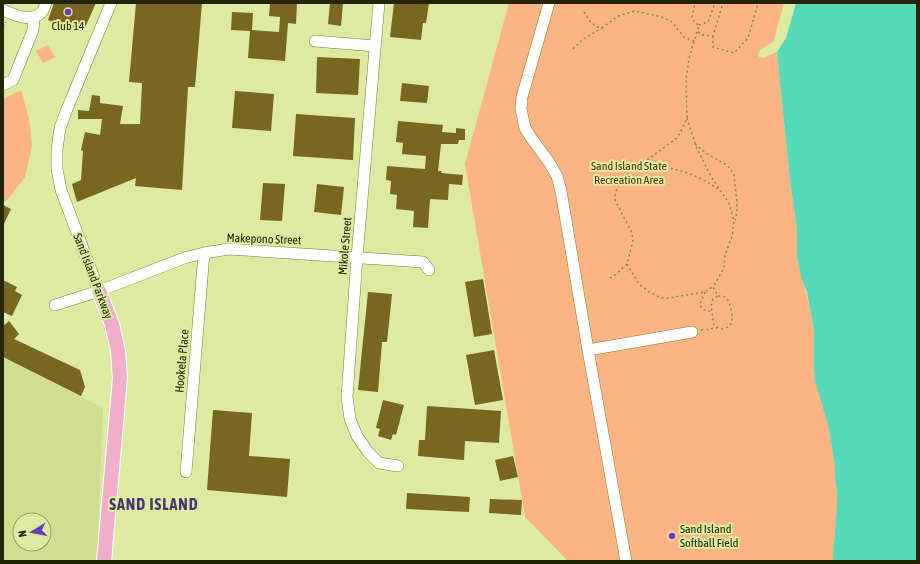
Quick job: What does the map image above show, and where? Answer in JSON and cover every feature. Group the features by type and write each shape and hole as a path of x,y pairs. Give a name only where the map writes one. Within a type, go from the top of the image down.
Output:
{"main road":[{"name":"Sand Island Parkway","path":"99,291 112,324 118,352 120,378 104,561"}],"street":[{"path":"3,10 30,17 42,12 46,3"},
{"name":"Sand Island Parkway","path":"99,291 61,190 57,169 57,149 60,128 67,109 111,3"},
{"name":"Mikole Street","path":"379,3 357,257 347,397 350,419 356,436 368,452 379,462 398,466"},
{"path":"549,3 522,96 522,115 528,134 549,162 559,184 626,561"},
{"path":"3,85 13,80 32,30 30,17"},
{"path":"315,41 375,46"},
{"name":"Makepono Street","path":"55,305 99,291 184,258 229,249 423,262 429,270"},
{"name":"Hookela Place","path":"186,472 204,253"},
{"path":"588,350 692,332"}],"path":[{"path":"695,3 692,17 695,23 699,25"},
{"path":"699,25 708,22 715,3"},
{"path":"723,3 713,36 713,46 734,53 748,38 758,3"},
{"path":"573,49 578,42 602,28 618,16 635,11 671,21 684,37 694,41"},
{"path":"584,12 590,23 602,28"},
{"path":"3,27 6,22"},
{"path":"699,25 689,58 686,79 687,118 695,144 712,178 729,203 734,221"},
{"path":"697,32 703,35 713,36"},
{"path":"610,278 627,264 633,241 632,233 615,200 618,185 623,178 677,138 687,118"},
{"path":"627,264 639,284 649,292 661,298 705,292 713,287 724,268 725,255 732,236 737,212 734,176 730,168 703,151 695,144"},
{"path":"640,166 655,166 681,170 697,176 720,190"},
{"path":"713,287 718,296"},
{"path":"705,292 700,304 702,309 712,311"},
{"path":"692,332 717,328 725,329 731,325 730,304 728,299 724,296 718,296 713,299 711,306 714,325 717,328"}],"shaded area":[{"path":"3,358 103,408 97,561 3,561"}],"green space":[{"name":"Sand Island State Recreation Area","path":"509,3 784,3 774,40 758,54 759,57 763,58 777,52 790,180 797,230 797,256 814,330 814,355 835,467 837,505 833,556 834,561 566,561 566,559 525,517 465,164"},
{"path":"48,45 55,57 43,63 36,51"},
{"path":"21,90 29,118 32,146 25,177 8,199 3,202 3,99"}],"water":[{"path":"796,3 917,3 917,561 834,561 833,556 837,505 835,467 829,429 815,380 814,330 807,292 802,280 797,256 797,230 790,180 777,52 786,38"}],"building":[{"path":"54,3 96,3 83,32 72,27 67,29 48,20"},
{"path":"136,3 202,3 195,87 188,87 182,190 135,186 136,178 77,202 72,184 81,180 83,151 81,150 85,132 100,135 102,119 78,119 78,110 89,111 92,95 100,96 100,103 123,106 120,124 140,124 142,83 129,82"},
{"path":"270,3 297,3 296,24 288,23 285,61 248,58 250,31 231,30 232,12 253,13 252,30 279,32 280,17 269,16"},
{"path":"330,3 343,3 341,26 328,24"},
{"path":"394,3 429,3 426,23 423,23 421,40 390,37"},
{"path":"317,57 360,59 358,95 316,93"},
{"path":"402,83 429,86 427,103 400,101"},
{"path":"235,91 274,94 271,131 232,128"},
{"path":"296,114 355,118 353,160 293,156"},
{"path":"398,121 443,125 442,132 456,133 456,128 465,129 465,140 459,140 458,144 441,144 438,171 442,171 441,173 463,175 462,185 449,184 448,200 430,199 428,228 413,227 414,211 396,209 397,195 390,194 391,181 386,180 387,166 425,169 426,156 402,154 403,143 396,142"},
{"path":"263,183 285,184 282,221 260,220"},
{"path":"317,184 344,187 341,215 314,212"},
{"path":"3,205 11,209 3,226"},
{"path":"483,279 492,334 474,337 465,282"},
{"path":"3,280 17,287 15,291 22,295 12,316 3,312"},
{"path":"368,292 392,294 387,342 382,342 378,392 358,390"},
{"path":"9,321 19,334 14,339 80,370 85,387 81,396 3,357 3,326"},
{"path":"494,350 503,400 475,405 466,355"},
{"path":"383,400 404,405 396,435 393,434 391,440 378,436 380,429 376,428"},
{"path":"427,406 501,411 499,443 465,441 464,460 418,456 419,440 425,440"},
{"path":"213,410 252,413 249,456 290,459 287,497 207,490"},
{"path":"513,456 518,477 500,481 495,460"},
{"path":"407,493 470,497 469,512 406,509"},
{"path":"490,499 522,500 521,515 489,513"}],"place":[{"name":"Club 14","path":"68,12"},
{"name":"Sand Island Softball Field","path":"672,536"}],"district":[{"name":"SAND ISLAND","path":"154,504"}]}
